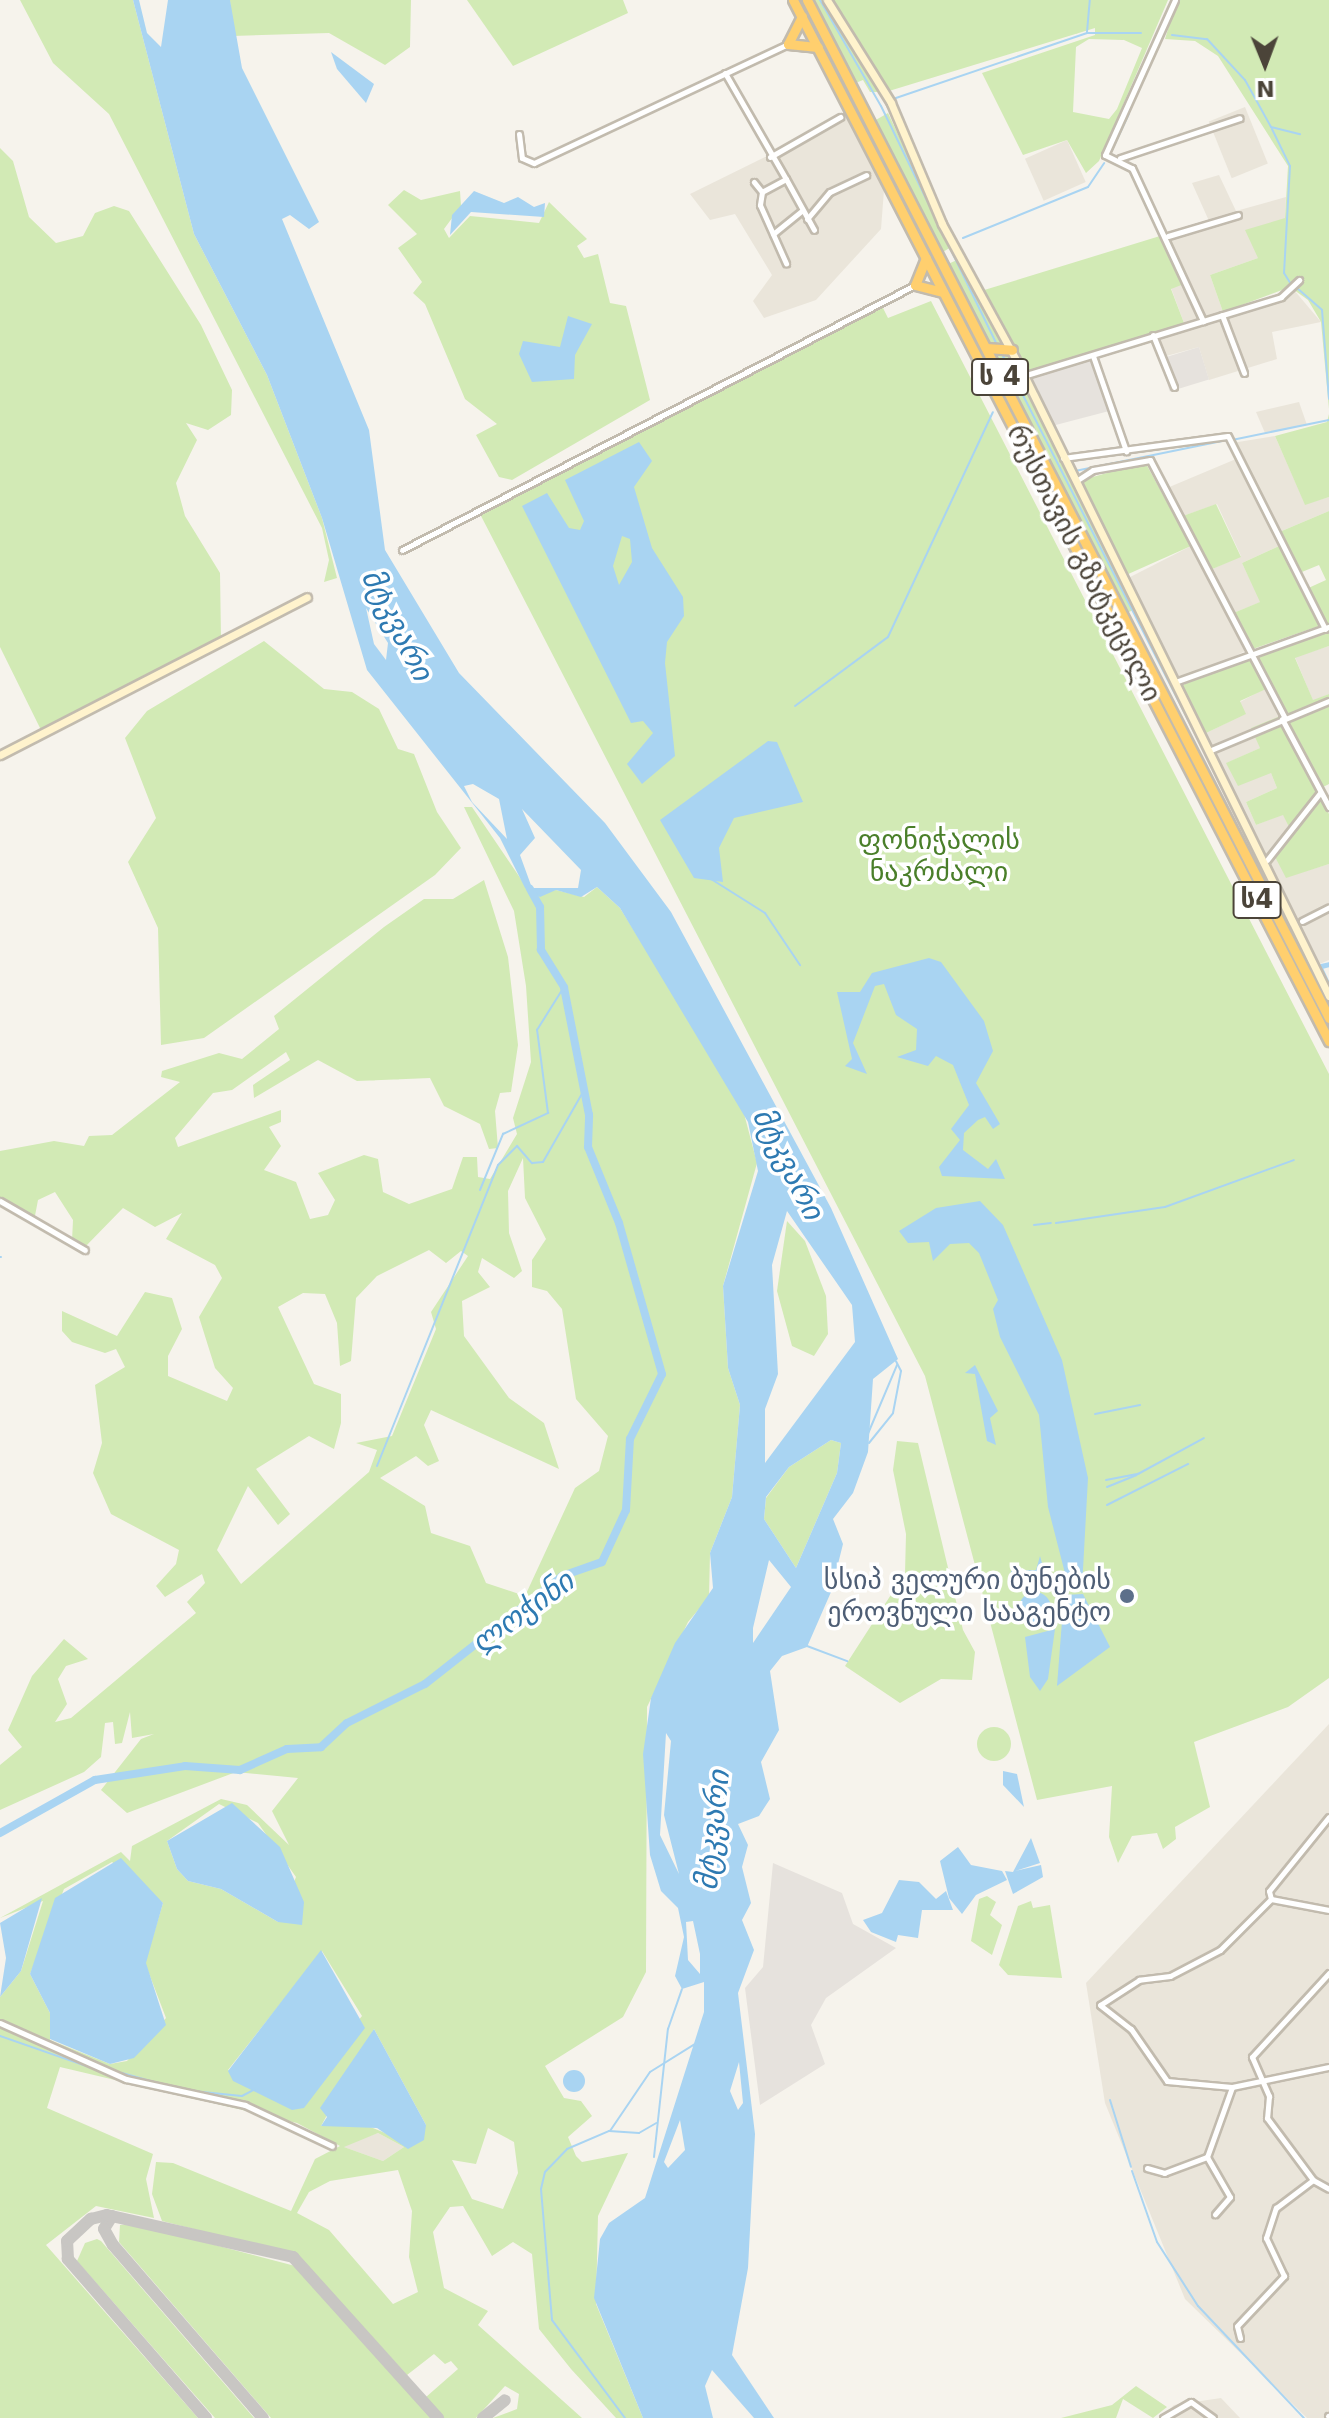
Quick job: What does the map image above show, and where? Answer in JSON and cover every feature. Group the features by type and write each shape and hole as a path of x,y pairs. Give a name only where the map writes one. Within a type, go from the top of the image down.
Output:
{"highway":[{"name":"რუსთავის გზატკეცილი","path":"793,0 926,258 1329,1018"},
{"name":"რუსთავის გზატკეცილი","path":"807,0 986,348 1329,1041"},
{"path":"802,16 788,44 818,47"},
{"path":"926,258 915,285 944,292"},
{"path":"986,348 1006,352 996,370"}],"street":[{"path":"827,0 891,103 942,224 1267,860 1329,996"},
{"path":"1175,0 1105,155 1119,158 1132,168 1168,236 1203,321"},
{"path":"519,134 522,158 534,163 788,44"},
{"path":"725,73 814,230"},
{"path":"770,157 840,117"},
{"path":"1119,158 1240,118"},
{"path":"807,219 830,192 866,175"},
{"path":"762,192 786,179"},
{"path":"754,182 762,192 773,234 786,263"},
{"path":"773,234 803,210"},
{"path":"1168,236 1238,215"},
{"path":"1022,377 1281,297 1299,280"},
{"path":"402,550 915,285"},
{"path":"1222,315 1244,373"},
{"path":"1153,335 1174,387"},
{"path":"1093,356 1126,451"},
{"path":"1062,458 1228,436 1327,628 1248,652 1175,682"},
{"path":"1074,479 1093,470 1150,460 1329,807"},
{"path":"0,755 307,597"},
{"path":"1211,750 1329,701"},
{"path":"1267,860 1320,793"},
{"path":"1302,921 1329,907"},
{"path":"0,1201 85,1250"},
{"path":"1271,1899 1269,1891 1329,1817"},
{"path":"1271,1899 1329,1910"},
{"path":"1271,1899 1220,1950 1170,1976 1139,1980 1100,2005 1131,2029 1167,2081 1232,2087 1329,2067"},
{"path":"1329,1973 1254,2052 1259,2080 1269,2096 1267,2118 1313,2180 1329,2189"},
{"path":"0,2023 126,2079 245,2105 332,2146"},
{"path":"1215,2214 1230,2197 1207,2157 1232,2087"},
{"path":"1147,2168 1164,2173 1207,2157"},
{"path":"1240,2338 1237,2326 1284,2276 1266,2238 1276,2208 1313,2180"},
{"path":"1163,2418 1191,2402 1213,2418"}],"shaded area":[{"path":"1245,107 1268,164 1232,178 1209,122"},
{"path":"846,117 884,190 881,229 816,300 764,318 753,301 772,275 735,214 710,220 690,194"},
{"path":"1067,140 1086,182 1044,201 1025,159"},
{"path":"1219,175 1236,211 1286,197 1285,218 1258,258 1210,275 1223,312 1184,323 1171,288 1184,283 1160,236 1209,221 1192,183"},
{"path":"1294,290 1321,322 1272,332 1277,359 1209,380 1199,347 1159,358 1151,340"},
{"path":"1199,347 1209,380 1170,392 1160,359"},
{"path":"1091,357 1113,410 1048,427 1026,378"},
{"path":"1299,402 1307,425 1265,433 1256,412"},
{"path":"1275,436 1305,504 1329,497 1329,511 1277,533 1232,443"},
{"path":"1236,459 1279,546 1242,563 1261,602 1231,614 1210,570 1241,556 1217,504 1180,517 1167,488"},
{"path":"1191,546 1245,651 1181,683 1128,578"},
{"path":"1329,646 1329,694 1313,701 1295,657"},
{"path":"1266,688 1280,716 1260,748 1227,763 1271,773 1277,788 1246,802 1256,825 1283,814 1290,829 1286,877 1329,864 1329,960 1317,965 1204,734 1245,714 1240,702"},
{"path":"1329,1724 1329,2418 1307,2418 1185,2299 1105,2103 1086,1983"},
{"path":"773,1863 842,1893 853,1924 896,1948 826,1998 811,2025 825,2064 760,2105 745,1988 763,1967"},
{"path":"378,2133 404,2147 383,2161 341,2146"},
{"path":"1221,2398 1240,2418 1161,2418 1174,2405"}],"green space":[{"path":"20,0 133,0 194,234 267,375 322,518 337,578 324,582 329,560 322,528 109,114 53,63"},
{"path":"230,0 411,0 410,47 385,65 329,33 232,36"},
{"path":"467,0 623,0 628,13 513,66"},
{"path":"810,0 823,0 880,92 870,92 863,80 853,84"},
{"path":"831,0 1168,0 1099,161 1086,173 1067,140 1023,155 982,73 1095,35 1095,28 889,91","holes":["1089,39 1124,40 1142,48 1117,109 1109,119 1073,112 1076,47"]},
{"path":"1177,0 1329,0 1329,409 1321,322 1308,300 1290,287 1223,312 1210,275 1258,258 1245,230 1285,218 1288,166 1218,56 1195,41 1165,39"},
{"path":"888,113 951,247 943,252 948,264 957,260 1014,362 1135,609 1125,614 874,121"},
{"path":"0,148 13,161 29,217 56,243 83,236 95,213 114,206 129,211 201,325 232,390 231,415 208,430 186,423 197,440 176,483 185,516 220,573 221,639 41,730 0,647"},
{"path":"404,190 421,200 460,191 461,206 444,229 449,238 470,216 539,223 549,202 587,239 577,246 584,258 598,254 610,303 626,306 650,400 512,480 499,477 476,435 497,424 465,399 425,304 413,293 422,282 398,248 417,234 388,205"},
{"path":"1160,236 1184,284 1171,289 1184,323 1024,374 981,291"},
{"name":"ფონიჭალის ნაკრძალი","path":"931,301 1329,1074 1329,1678 1288,1707 1194,1742 1210,1807 1175,1827 1176,1839 1163,1849 1157,1833 1132,1836 1118,1863 1109,1837 1112,1786 1037,1800 925,1376 480,514 881,304 888,318"},
{"path":"1329,414 1329,497 1305,505 1275,436 1327,422"},
{"path":"1145,462 1191,546 1126,575 1079,481"},
{"path":"1216,504 1241,557 1210,570 1180,517"},
{"path":"1329,511 1329,624 1323,626 1304,590 1326,580 1319,565 1297,574 1277,533"},
{"path":"1279,546 1319,626 1250,650 1231,614 1260,602 1242,563"},
{"path":"1329,629 1329,646 1295,658 1313,700 1329,694 1329,784 1317,790 1329,814 1329,864 1286,878 1272,851 1290,829 1283,815 1256,825 1246,802 1277,788 1271,773 1238,786 1226,763 1260,748 1251,728 1280,716 1266,689 1240,701 1246,714 1204,734 1179,687 1252,652"},
{"path":"264,641 324,689 352,692 379,709 398,749 414,754 437,812 461,848 435,875 204,1038 161,1045 158,928 128,862 156,818 125,738 147,711"},
{"path":"464,807 472,807 531,894 556,890 584,897 597,887 620,908 741,1102 757,1163 723,1286 728,1368 740,1405 732,1497 710,1553 709,1597 688,1622 647,1707 646,1972 623,2017 545,2066 564,2098 581,2101 592,2116 568,2137 576,2156 582,2162 628,2153 598,2216 596,2304 643,2418 616,2418 571,2369 539,2329 532,2254 513,2242 492,2256 463,2206 450,2207 433,2232 444,2288 488,2311 478,2325 582,2418 493,2418 517,2409 519,2394 505,2386 476,2418 444,2418 426,2397 458,2369 451,2361 445,2364 434,2354 407,2375 297,2255 162,2221 152,2194 156,2162 173,2163 291,2211 315,2159 340,2146 297,2123 60,2067 47,2108 153,2154 146,2179 154,2218 96,2206 46,2245 198,2418 0,2418 0,1997 21,1971 43,1901 0,1918 121,1852 130,1861 132,1846 221,1799 247,1805 289,1845 272,1811 298,1778 236,1772 127,1813 101,1790 141,1739 154,1734 132,1738 130,1712 122,1743 115,1744 113,1722 105,1723 101,1757 84,1772 0,1810 0,1765 22,1747 8,1730 32,1676 64,1639 88,1659 66,1666 58,1679 67,1704 55,1722 71,1718 196,1613 187,1602 205,1583 202,1574 165,1597 156,1586 176,1564 179,1550 111,1514 93,1473 102,1443 95,1385 125,1367 116,1349 105,1353 72,1342 62,1331 62,1311 117,1336 145,1292 172,1298 182,1329 168,1356 168,1376 227,1401 233,1388 215,1368 199,1317 222,1278 215,1265 166,1239 182,1213 155,1227 123,1208 84,1248 72,1241 73,1220 55,1192 38,1200 34,1221 0,1198 0,1151 54,1141 84,1146 89,1136 112,1135 180,1082 161,1077 162,1071 219,1053 242,1059 279,1029 274,1016 384,927 424,899 453,899 484,880 508,957 518,1045 511,1092 500,1093 495,1111 498,1148 489,1149 480,1124 444,1106 430,1078 357,1081 318,1060 254,1098 253,1085 290,1060 286,1052 232,1090 213,1093 175,1138 178,1147 281,1110 281,1122 269,1127 281,1146 264,1170 296,1182 310,1219 328,1215 335,1200 318,1173 364,1155 378,1159 383,1192 409,1204 452,1189 463,1157 477,1157 478,1177 490,1179 517,1134 513,1118 531,1062 526,986 514,911","holes":["523,1158 525,1198 546,1239 532,1260 532,1287 547,1291 562,1309 576,1399 608,1436 599,1471 575,1488 525,1596 486,1583 470,1546 431,1533 425,1506 380,1478 416,1456 428,1466 439,1461 424,1425 431,1410 559,1469 544,1423 509,1398 464,1336 462,1301 490,1287 478,1272 482,1258 514,1278 522,1271 509,1233 508,1191","429,1250 446,1263 461,1251 468,1256 431,1312 436,1329 392,1436 356,1443 377,1450 369,1472 241,1584 217,1550 248,1486 278,1525 290,1514 256,1469 309,1436 334,1449 341,1423 341,1394 314,1384 278,1307 303,1293 325,1294 337,1323 340,1366 351,1361 356,1298 377,1276","219,1804 258,1823 296,1877 278,1922 221,1889 188,1881 177,1869 167,1841","112,1862 163,1903 145,1963 166,2018 127,2061 110,2064 50,2040 50,2013 30,1974 64,1889","322,1951 362,2016 287,2105 228,2070","374,2029 426,2125 400,2139 368,2126 321,2126","488,2128 514,2142 518,2173 503,2209 472,2199 452,2160 476,2164","378,2133 404,2147 383,2161 344,2147","398,2170 412,2211 409,2257 418,2292 393,2304 329,2230 297,2213 309,2192 330,2181"]},
{"path":"787,1221 805,1241 826,1296 828,1334 814,1356 792,1346 777,1291"},
{"path":"831,1440 841,1443 837,1473 796,1568 764,1519 766,1498 789,1467"},
{"path":"897,1441 918,1443 963,1630 975,1652 972,1680 941,1679 900,1703 845,1666 905,1573 906,1534 893,1470"},
{"path":"994,1727 1006,1732 1011,1744 1006,1756 994,1761 982,1756 977,1744 982,1732"},
{"path":"987,1896 996,1902 990,1915 1002,1925 992,1955 971,1941 979,1899"},
{"path":"1031,1901 1033,1908 1050,1905 1062,1978 1008,1975 999,1965 1018,1906"},
{"path":"135,2224 299,2267 431,2418 271,2418 119,2242 120,2225"},
{"path":"97,2239 254,2418 215,2418 77,2261 85,2243"},
{"path":"1136,2386 1167,2407 1153,2418 1123,2399 1116,2418 1061,2418 1112,2405"}],"water":[{"name":"მტკვარი","path":"133,0 139,0 147,33 161,47 168,0 230,0 242,68 319,222 309,229 290,215 282,219 369,430 385,550 459,673 605,823 671,912 831,1208 898,1359 873,1379 868,1452 853,1493 833,1519 843,1544 831,1592 807,1647 782,1656 770,1671 779,1730 761,1762 770,1799 759,1816 738,1824 748,1845 742,1867 751,1903 742,1920 754,1950 738,1993 755,2134 748,2268 732,2355 774,2418 754,2418 712,2370 705,2386 713,2418 643,2418 594,2298 600,2239 609,2223 645,2198 704,2012 704,1982 682,1989 675,1976 684,1937 678,1908 661,1891 650,1855 643,1754 651,1698 675,1643 713,1588 710,1553 732,1497 740,1405 728,1368 723,1286 758,1171 748,1122 620,908 597,887 581,897 556,890 540,897 525,888 500,838 367,670 322,518 267,375 194,234","holes":["366,608 388,643 386,660 374,644","473,784 499,799 507,839 472,802 464,786","522,809 581,870 578,888 532,888 520,855 535,838","787,1211 852,1305 855,1342 765,1463 765,1409 778,1374 772,1265","831,1440 841,1443 837,1473 796,1568 764,1519 766,1497 789,1467","769,1560 791,1587 753,1643 753,1628","666,1733 671,1741 664,1815 679,1874 660,1835","693,1921 700,1954 700,1974 688,1960 686,1922","739,2062 743,2103 738,2110 730,2091","680,2120 685,2150 668,2168 664,2162"]},
{"path":"331,52 374,84 366,103 337,69"},
{"path":"474,191 504,203 518,197 534,207 545,203 544,217 471,212 450,235 452,215"},
{"path":"568,316 592,324 575,355 574,379 532,382 519,354 523,341 560,347"},
{"path":"639,442 652,461 634,487 652,548 683,597 684,616 667,642 665,663 675,756 642,784 627,764 653,733 643,721 631,723 522,506 547,493 569,528 580,530 584,521 565,480","holes":["622,536 630,539 632,562 619,585 613,566"]},
{"path":"768,741 777,742 803,802 734,818 719,848 723,882 694,878 660,820"},
{"path":"929,958 941,962 984,1021 993,1051 976,1083 1000,1124 993,1129 985,1117 978,1120 964,1133 963,1150 988,1169 996,1159 1005,1179 942,1176 939,1167 960,1140 951,1129 969,1105 953,1065 936,1056 928,1066 897,1057 916,1050 917,1029 896,1015 884,984 875,986 853,1043 867,1074 845,1066 852,1059 837,992 860,992 872,973"},
{"path":"980,1201 1003,1225 1062,1360 1088,1478 1082,1588 1068,1585 1048,1507 1039,1415 1000,1337 993,1309 998,1300 979,1253 969,1243 950,1244 933,1261 929,1242 908,1243 899,1231 936,1208"},
{"path":"975,1365 998,1411 990,1418 996,1445 987,1441 975,1374 965,1373"},
{"path":"1040,1556 1048,1584 1010,1583 1011,1571 1036,1570"},
{"path":"1035,1592 1046,1597 1051,1608 1046,1619 1035,1624 1024,1619 1019,1608 1024,1597"},
{"path":"1083,1594 1110,1647 1057,1686 1064,1595"},
{"path":"1055,1629 1048,1679 1040,1691 1030,1677 1025,1637"},
{"path":"1003,1771 1017,1774 1024,1807 1003,1785"},
{"path":"232,1803 280,1847 304,1902 302,1925 278,1922 221,1889 188,1881 177,1869 167,1841"},
{"path":"1031,1838 1040,1863 1015,1871 1041,1865 1043,1877 1013,1894 1005,1871 1013,1872"},
{"path":"958,1847 971,1865 1002,1871 1007,1880 976,1895 962,1914 949,1898 940,1861"},
{"path":"121,1858 163,1903 146,1963 166,2025 134,2058 110,2064 50,2039 50,2013 30,1974 55,1898"},
{"path":"899,1880 919,1882 936,1899 946,1891 953,1910 922,1910 918,1938 898,1935 896,1942 871,1932 863,1920 882,1913"},
{"path":"42,1898 21,1971 0,1997 6,1958 0,1923"},
{"path":"321,1950 365,2028 304,2108 292,2110 233,2081 228,2071"},
{"path":"374,2029 426,2125 424,2140 408,2149 377,2128 321,2126 327,2117 320,2108"},
{"path":"570,2070 578,2070 585,2081 578,2092 570,2092 563,2085 563,2077"}],"waterway":[{"path":"820,0 881,106 997,345"},
{"path":"1087,32 1090,0"},
{"path":"1172,14 1179,0"},
{"path":"893,99 1087,33 1141,33"},
{"path":"1172,35 1207,39 1245,80 1271,127 1300,134"},
{"path":"1112,150 1129,114"},
{"path":"1272,129 1290,166 1284,273 1291,284"},
{"path":"963,238 1088,187 1104,163"},
{"path":"1297,288 1322,310 1329,399"},
{"path":"1002,354 1237,816"},
{"path":"795,706 888,637 993,412"},
{"path":"1232,440 1329,420"},
{"path":"1075,471 1222,441"},
{"path":"711,879 765,913 800,965"},
{"name":"ლოჭინი","path":"0,1833 95,1780 185,1766 240,1770 287,1749 321,1747 347,1723 425,1684 562,1576 602,1562 626,1510 630,1439 662,1374 619,1223 588,1147 589,1115 564,987 541,950 540,907 530,889"},
{"path":"1321,966 1329,964"},
{"path":"1321,966 1329,983"},
{"path":"480,1190 503,1134 548,1113 537,1030 564,987"},
{"path":"377,1466 498,1165 517,1146 532,1163 543,1162 584,1090"},
{"path":"1056,1223 1165,1207 1294,1160"},
{"path":"1034,1225 1051,1223"},
{"path":"869,1443 893,1413 901,1371 896,1361"},
{"path":"867,1436 897,1365"},
{"path":"1095,1414 1140,1405"},
{"path":"1106,1480 1138,1474 1204,1438"},
{"path":"1107,1505 1188,1464"},
{"path":"1107,1487 1137,1475"},
{"path":"807,1646 847,1661"},
{"path":"654,2157 668,2029 682,1989"},
{"path":"0,2036 106,2073"},
{"path":"610,2131 650,2072 698,2042"},
{"path":"122,2073 168,2086"},
{"path":"193,2091 242,2096 257,2088"},
{"path":"1110,2100 1131,2167"},
{"path":"625,2418 552,2320 541,2189 545,2172 567,2149 609,2131 639,2133 656,2123"},
{"path":"1132,2171 1157,2242 1198,2306 1304,2418"}],"taxiway":[{"path":"206,2418 68,2259 67,2241 91,2219 107,2215 293,2257 438,2418"},
{"path":"112,2216 104,2229 113,2245 263,2418"},
{"path":"483,2418 505,2400"}],"place":[{"name":"სსიპ ველური ბუნების ეროვნული სააგენტო","path":"1127,1596"}]}
